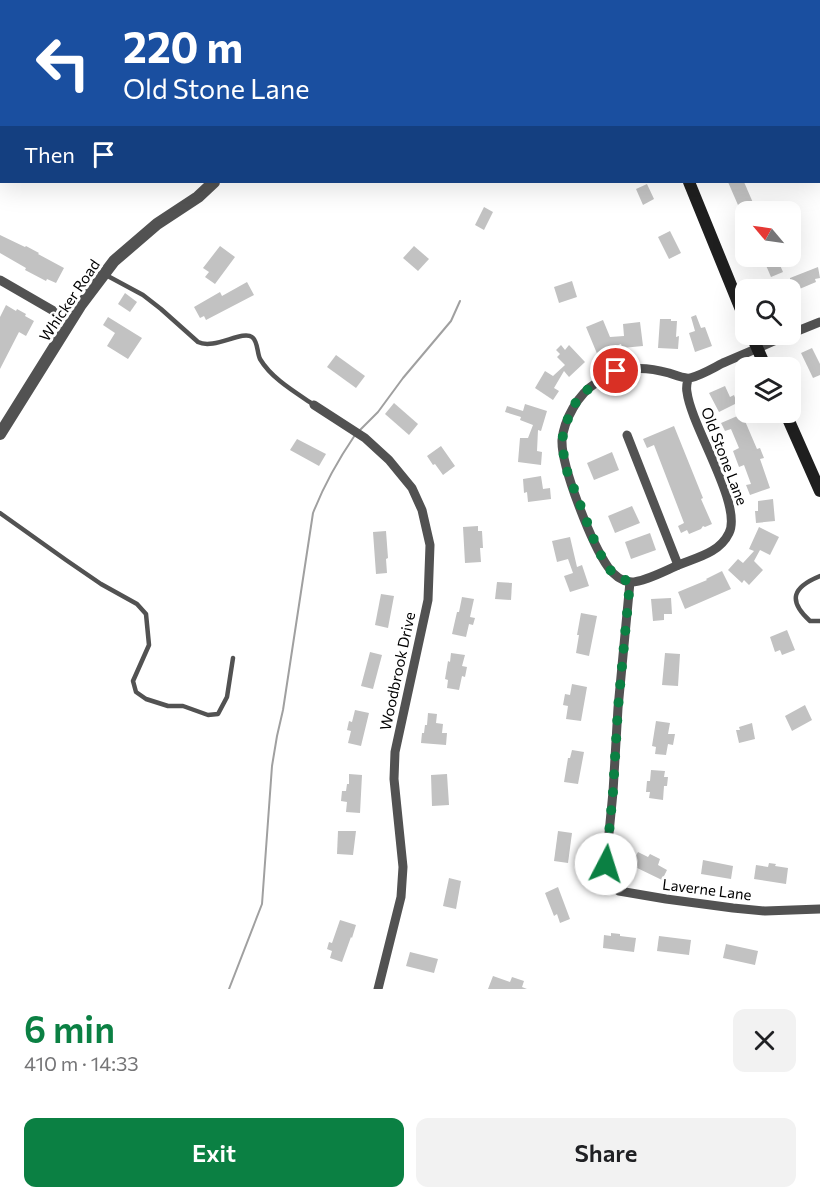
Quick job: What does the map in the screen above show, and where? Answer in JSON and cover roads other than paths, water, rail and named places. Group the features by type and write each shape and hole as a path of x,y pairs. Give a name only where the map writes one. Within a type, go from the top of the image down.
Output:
{"main road":[{"path":"689,183 735,295"},
{"path":"756,345 761,357"},
{"path":"790,423 820,491"}],"street":[{"name":"Whicker Road","path":"0,434 80,306 114,261 213,183"},
{"path":"0,282 71,321"},
{"path":"801,330 820,322"},
{"path":"630,582 618,577 609,569 598,550 565,466 562,440 566,423 576,402 593,384 616,371 636,368 653,369 688,379 764,345"},
{"name":"Old Stone Lane","path":"630,582 646,579 707,554 720,546 730,532 733,519 730,507 693,415 686,391 688,379"},
{"name":"Woodbrook Drive","path":"314,405 365,438 412,488 422,510 430,545 428,600 395,752 394,779 403,867 401,897 378,989"},
{"path":"627,435 678,565"},
{"name":"Laverne Lane","path":"630,582 606,864 609,884 619,891 734,908 765,911 820,909"}],"lane":[{"path":"104,274 142,295 202,345 210,345 244,335 251,336 254,338 259,357 271,372 314,405"},
{"path":"0,513 101,584 137,604 146,614 149,645 133,681 136,692 146,699 168,706 183,706 208,715 218,714 227,697 233,658"},
{"path":"820,576 799,587 796,596 797,604 803,615 810,621 820,621"}],"waterway":[{"path":"359,431 378,412 451,321 460,301"},
{"path":"229,989 262,904 272,766 283,710 313,513 332,473 355,435"}]}
